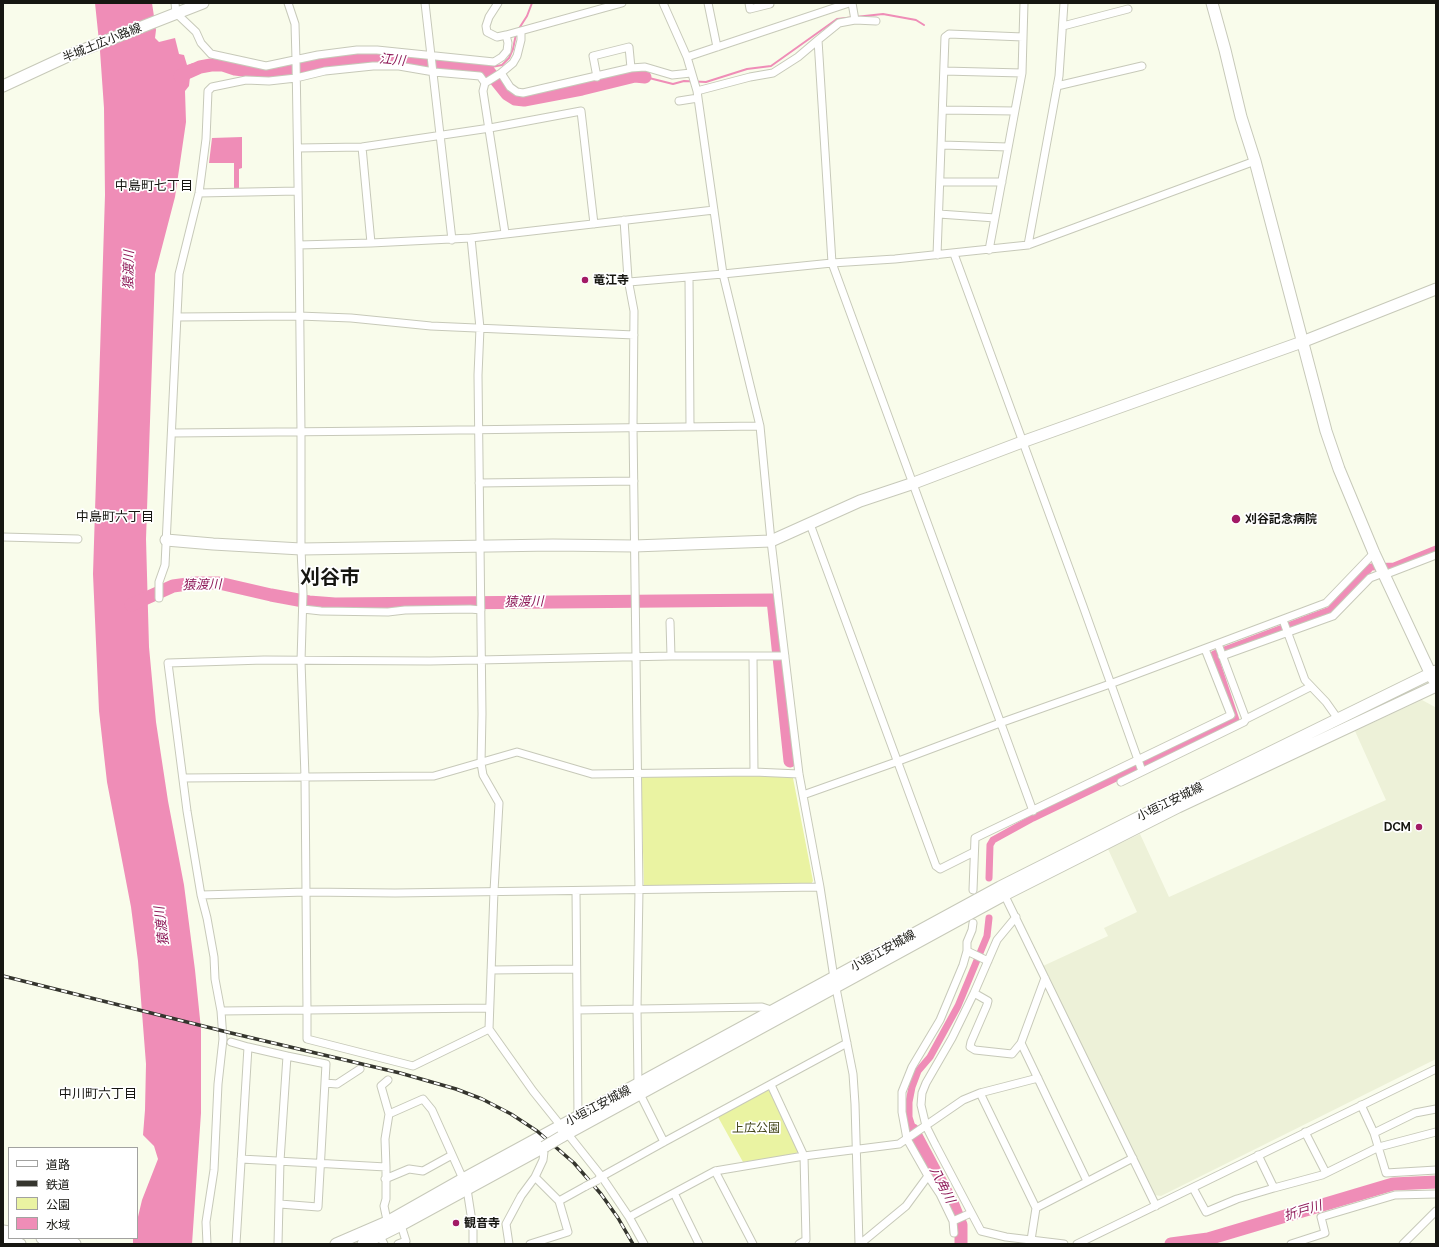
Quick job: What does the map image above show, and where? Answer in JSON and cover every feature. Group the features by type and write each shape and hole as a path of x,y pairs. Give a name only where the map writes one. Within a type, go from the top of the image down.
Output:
{"main road":[{"name":"半城土広小路線","path":"3,86 176,8 203,3"},
{"path":"1212,3 1241,117 1255,161 1326,431 1339,469 1374,554 1433,673 1436,686"},
{"path":"166,540 301,549 480,546 634,546 771,541 860,502 1022,442 1302,342 1436,288"},
{"name":"小垣江安城線","path":"389,1226 401,1225 465,1184 543,1147 563,1132 578,1116 639,1089 1002,891 1338,719 1433,673"},
{"name":"小垣江安城線","path":"1002,891 1436,686"},
{"name":"小垣江安城線","path":"336,1244 389,1226 563,1132 774,1011 835,983"},
{"name":"小垣江安城線","path":"363,1244 382,1240 389,1226"},
{"path":"48,1239 75,1244"},
{"path":"3,1240 20,1244"}],"street":[{"path":"288,3 295,24 298,148 301,549 303,595 301,661 305,777 307,1040 413,1066 489,1029"},
{"path":"425,3 452,240"},
{"path":"498,3 489,17 486,26 488,32 497,37 509,35 622,3"},
{"path":"663,3 687,57 698,94 723,274 760,426 781,656 799,774 820,888 835,983 853,1074 856,1104 856,1149 860,1244"},
{"path":"708,3 717,47"},
{"path":"749,3 750,9 770,3"},
{"path":"687,57 849,3"},
{"path":"852,3 855,20"},
{"path":"989,250 1022,73 1024,3"},
{"path":"1028,246 1057,86 1064,3"},
{"path":"176,8 196,32 201,43 211,54 266,66 318,54 357,50 377,50 494,62 502,57 507,51 509,35"},
{"path":"1063,26 1128,9"},
{"path":"679,101 750,77 773,73 798,57 838,23 855,20 876,21"},
{"path":"505,233 490,128 483,91 486,83 501,74 513,63 517,56 521,40 521,31"},
{"path":"937,255 945,37 949,34 1023,36"},
{"path":"818,40 832,263 914,483 1033,811"},
{"path":"597,77 593,56 629,47 631,68"},
{"path":"159,598 159,582 165,565 179,274 199,192 206,139 208,91 212,87 246,80 269,81 296,77 325,70 373,66 399,66 434,72 480,76 486,83"},
{"path":"1057,86 1142,66"},
{"path":"501,74 510,87 517,92 523,93 631,68 645,67 672,75 691,73"},
{"path":"944,71 1022,73"},
{"path":"943,110 1015,112"},
{"path":"298,148 362,147 490,128 581,112 594,224"},
{"path":"942,145 1008,147"},
{"path":"362,147 371,243"},
{"path":"629,282 832,263 954,254 1028,246 1255,161"},
{"path":"940,182 1002,182"},
{"path":"199,192 298,191"},
{"path":"299,245 452,240 714,210"},
{"path":"939,214 995,218"},
{"path":"624,220 629,282 634,311 633,427 638,773 639,890 637,1008 639,1089 664,1142"},
{"path":"472,238 480,328 478,375 482,721 481,763 484,775 499,803 489,1029 563,1132 629,1217 644,1244"},
{"path":"954,254 1142,771"},
{"path":"689,277 690,426"},
{"path":"177,317 299,316 351,318 431,326 634,335"},
{"path":"172,433 760,426"},
{"path":"479,483 634,481"},
{"path":"810,524 896,762 936,866 940,869 974,852"},
{"path":"3,536 78,539"},
{"path":"803,795 1326,604 1374,554"},
{"path":"1222,656 1333,616 1370,578 1436,555"},
{"path":"303,609 321,611 388,612 405,610 481,610"},
{"path":"1283,620 1305,680 1310,687 1326,702 1338,719"},
{"path":"670,622 671,656"},
{"path":"1218,644 1246,719"},
{"path":"973,890 975,838 1231,716 1205,649"},
{"path":"207,1244 206,1222 214,1170 218,1084 223,1038 215,979 214,957 201,895 187,811 168,663 264,660 481,660 671,656 781,656"},
{"path":"753,656 754,772"},
{"path":"1121,782 1244,722 1246,719 1310,687"},
{"path":"183,778 434,776 517,752 592,774 754,772 799,774"},
{"path":"201,895 306,892 395,893 820,888"},
{"path":"576,891 578,1116"},
{"path":"1002,891 1156,1206"},
{"path":"1016,917 997,940 986,960 974,993 952,1038 926,1083 922,1093 921,1105 925,1127 981,1231 1006,1237 1064,1244"},
{"path":"954,1233 953,1221 940,1194 907,1139 902,1112 902,1092 912,1067 940,1020 970,952 967,942 973,923"},
{"path":"970,952 986,960"},
{"path":"491,970 576,969"},
{"path":"974,993 988,1001 970,1042 970,1047 974,1050 1012,1054 1022,1043 1045,978"},
{"path":"220,1011 490,1008"},
{"path":"577,1010 637,1008 762,1008 774,1011"},
{"path":"231,1042 326,1064 318,1207 280,1204"},
{"path":"559,1201 664,1142 847,1043"},
{"path":"1022,1043 1087,1181"},
{"path":"236,1244 248,1047"},
{"path":"278,1244 280,1161 287,1056"},
{"path":"325,1083 337,1084 360,1069"},
{"path":"1077,1244 1436,1069"},
{"path":"629,1217 715,1171 804,1156 899,1144 963,1100 980,1093 1038,1078"},
{"path":"388,1080 381,1086 389,1114 385,1139 386,1199 384,1206 389,1226"},
{"path":"771,1085 804,1156 806,1240 799,1244"},
{"path":"980,1093 1036,1208 1030,1240"},
{"path":"389,1114 424,1099 432,1110 465,1184 473,1228 472,1244"},
{"path":"1361,1105 1374,1133 1386,1173 1436,1170"},
{"path":"1374,1133 1415,1113 1436,1109"},
{"path":"1305,1132 1326,1173"},
{"path":"1193,1188 1206,1212 1236,1199 1326,1173 1379,1147 1436,1132"},
{"path":"509,1244 506,1224 521,1196 535,1177 544,1160 543,1147"},
{"path":"385,1180 409,1169 423,1171 452,1155"},
{"path":"1258,1155 1274,1188"},
{"path":"1036,1208 1133,1158"},
{"path":"241,1159 386,1167"},
{"path":"715,1171 753,1244"},
{"path":"860,1244 906,1206 928,1176"},
{"path":"530,1244 568,1232 559,1201 535,1177"},
{"path":"674,1193 699,1244"},
{"path":"1291,1244 1325,1233 1321,1217 1395,1195 1436,1194"},
{"path":"1403,1244 1436,1211"},
{"path":"953,1221 971,1213"},
{"path":"398,1244 406,1241 401,1225"}],"shaded area":[{"path":"1422,700 1436,708 1436,1059 1161,1196 1154,1195 1043,966 1108,936 1104,928 1137,912 1108,849 1140,834 1169,897 1386,800 1355,731"}],"green space":[{"path":"790,775 793,778 813,881 811,884 644,886 641,779 644,776"},
{"name":"上広公園","path":"767,1090 770,1091 798,1151 795,1155 743,1162 718,1117"}],"water":[{"path":"95,3 152,3 156,30 155,38 159,42 175,38 179,54 184,55 187,65 193,63 196,75 190,77 189,86 185,91 186,122 175,197 155,274 146,539 149,647 156,722 168,801 184,885 201,1029 201,1113 192,1244 133,1244 133,1239 138,1239 138,1217 142,1200 158,1159 154,1146 143,1135 146,1064 138,961 131,907 107,782 99,711 93,574 105,195 104,108"},
{"path":"242,137 242,168 239,169 239,188 234,188 234,163 209,163 212,138"}],"waterway":[{"path":"518,30 527,16 532,3"},
{"path":"645,77 673,84 684,81 706,82 747,69 771,66 837,19 883,14 916,20 924,25"},
{"path":"486,68 502,65 509,58 513,49 516,34"},
{"name":"江川","path":"180,76 200,67 211,65 223,65 235,69 268,73 323,62 371,58 398,59 486,68 507,94 515,99 524,100 582,89 635,76 645,77"},
{"path":"989,878 990,845 993,840 1033,818 1236,720 1214,654 1330,610 1371,567 1394,566 1436,549"},
{"name":"猿渡川","path":"131,605 173,586 195,583 219,583 309,602 335,604 773,600 790,761"},
{"path":"913,1130 909,1117 909,1102 912,1087 918,1071 930,1057 958,1006 987,936 989,918"},
{"name":"八角川","path":"913,1130 953,1205 961,1225 961,1244"},
{"name":"折戸川","path":"1171,1244 1208,1239 1393,1184 1436,1182"}],"railway":[{"path":"3,976 231,1033 400,1073 456,1089 482,1099 511,1114 537,1131 574,1163 601,1194 618,1218 633,1244"}],"place":[{"name":"竜江寺","path":"585,280"},
{"name":"刈谷記念病院","path":"1236,519"},
{"name":"DCM","path":"1419,827"},
{"name":"観音寺","path":"456,1223"}],"district":[{"name":"中島町七丁目","path":"154,186"},
{"name":"中島町六丁目","path":"115,517"},
{"name":"刈谷市","path":"330,578"},
{"name":"中川町六丁目","path":"98,1094"}]}
